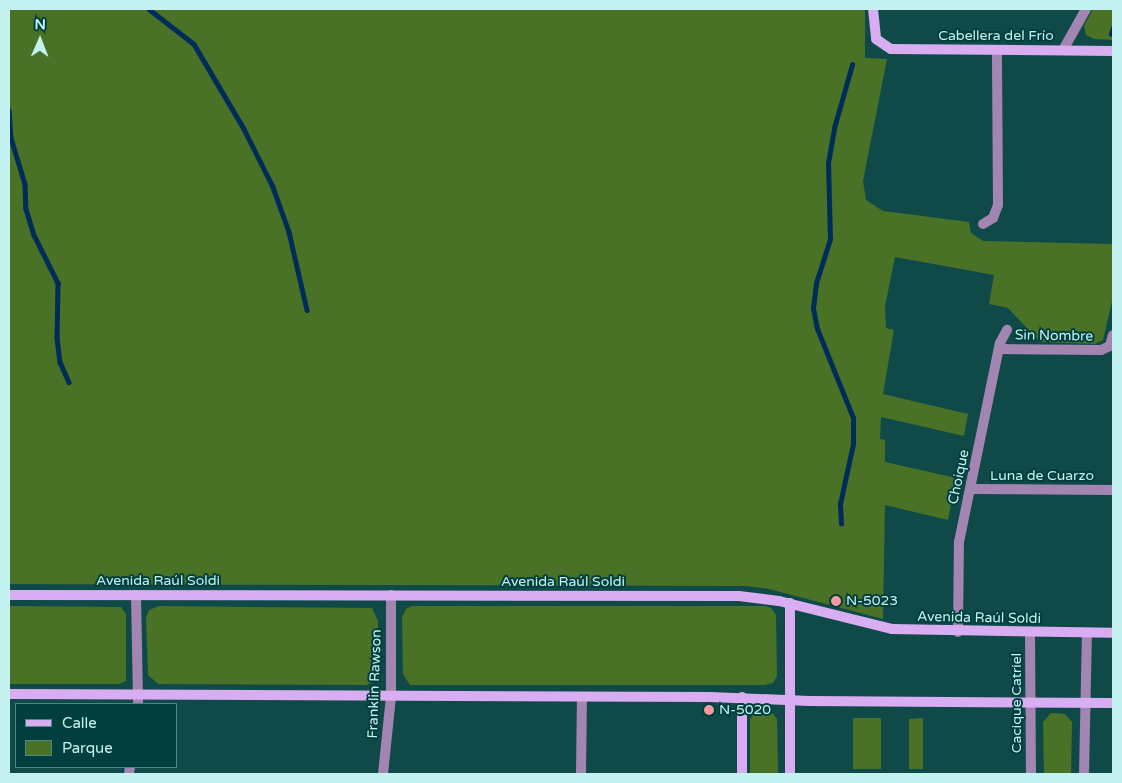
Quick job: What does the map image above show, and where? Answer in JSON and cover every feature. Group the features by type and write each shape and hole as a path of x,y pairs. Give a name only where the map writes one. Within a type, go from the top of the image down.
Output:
{"main road":[{"name":"Cabellera del Frío","path":"874,9 874,32 879,44 899,50 1113,51"},
{"name":"Avenida Raúl Soldi","path":"9,595 739,596 790,603 892,629 958,632 1113,633"},
{"path":"790,603 790,774"},
{"path":"9,694 138,699 582,696 1113,703"},
{"path":"742,697 742,774"}],"street":[{"path":"1063,50 1086,9"},
{"path":"983,224 993,218 998,205 997,50"},
{"name":"Choique","path":"958,632 958,554 999,349 1007,330"},
{"name":"Sin Nombre","path":"999,349 1108,348 1113,335"},
{"name":"Luna de Cuarzo","path":"971,489 1113,490"},
{"path":"136,595 138,699"},
{"name":"Franklin Rawson","path":"383,774 391,696 391,595"},
{"name":"Cacique Catriel","path":"1030,633 1031,774"},
{"path":"1084,774 1087,633"},
{"path":"581,774 582,696"}],"green space":[{"path":"9,9 865,9 865,58 887,59 863,181 866,200 883,211 969,222 971,233 983,241 1113,244 1113,297 1103,340 1095,344 1040,342 1008,308 989,304 994,275 895,257 885,306 886,328 894,330 883,394 968,414 964,436 881,417 880,439 885,440 885,462 956,478 948,520 885,505 883,619 769,589 746,586 9,584"},
{"path":"1093,9 1113,9 1113,40 1094,39 1086,35 1084,26"},
{"path":"9,606 121,607 126,614 126,681 119,684 9,684"},
{"path":"159,606 372,608 378,621 378,678 367,685 158,684 148,675 146,618 149,610"},
{"path":"412,606 765,606 771,608 776,615 777,676 773,683 765,685 410,685 403,674 402,617 406,609"},
{"path":"761,708 770,710 777,719 778,774 750,774 750,720 754,712"},
{"path":"1051,713 1065,714 1072,722 1071,774 1044,774 1043,722"},
{"path":"853,718 881,718 881,769 853,769"},
{"path":"923,718 923,769 909,769 909,719"}],"waterway":[{"path":"149,9 194,44 244,129 273,187 289,232 307,310"},
{"path":"1111,34 1113,28"},
{"path":"841,524 840,504 853,444 853,418 817,329 813,308 816,283 830,239 828,163 834,128 852,65"},
{"path":"9,110 11,138 25,184 26,209 34,235 58,283 57,338 60,362 69,382"}],"place":[{"name":"N-5023","path":"836,601"},
{"name":"N-5020","path":"709,710"}]}
